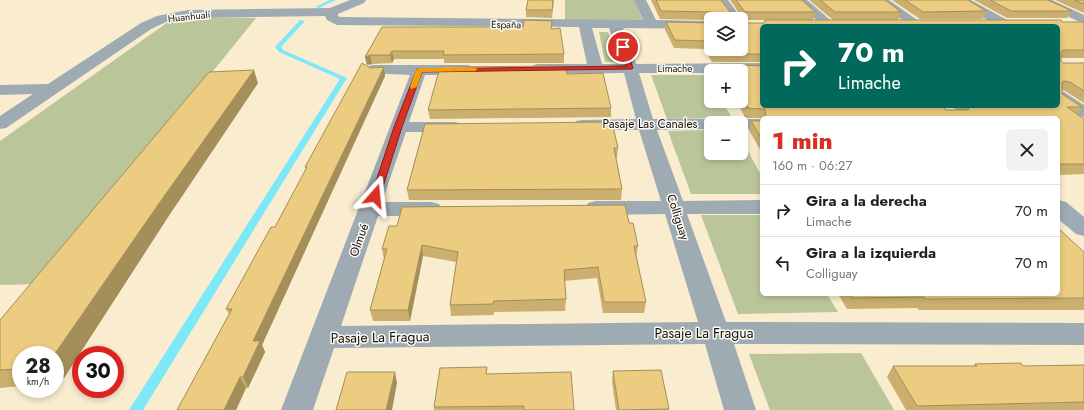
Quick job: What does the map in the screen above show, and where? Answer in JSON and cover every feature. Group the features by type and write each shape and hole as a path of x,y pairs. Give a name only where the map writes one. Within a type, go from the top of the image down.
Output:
{"street":[{"name":"Huanhualí","path":"0,124 146,26 162,19 196,13 332,12 360,0"},
{"path":"640,0 652,25"},
{"path":"722,0 731,12"},
{"path":"800,0 828,24"},
{"path":"881,0 916,24"},
{"path":"962,0 1004,24"},
{"path":"1043,0 1084,20"},
{"name":"España","path":"332,12 331,17 337,21 585,25 704,25"},
{"path":"812,24 843,24"},
{"path":"895,24 932,24"},
{"path":"980,24 1018,24"},
{"path":"1062,24 1084,24"},
{"path":"585,25 595,68"},
{"name":"Colliguay","path":"615,25 740,410"},
{"name":"Limache","path":"523,69 760,68"},
{"path":"372,70 483,69"},
{"name":"Olmué","path":"297,410 419,70"},
{"path":"0,90 53,89"},
{"path":"1060,97 1084,112"},
{"name":"Pasaje Las Canales","path":"567,125 704,124"},
{"path":"748,124 760,124"},
{"path":"398,127 473,126"},
{"path":"577,208 760,207"},
{"path":"370,209 450,209"},
{"path":"1060,209 1084,229"},
{"name":"Pasaje La Fragua","path":"323,337 716,333 1084,334"}],"green space":[{"path":"565,0 635,0 643,22 565,21"},
{"path":"190,17 256,18 41,284 0,285 0,141 171,20"},
{"path":"599,32 608,32 618,62 605,62"},
{"path":"651,75 704,75 704,108 726,108 731,116 704,116 704,118 667,119"},
{"path":"704,130 704,160 748,160 748,151 760,173 760,194 691,194 668,131"},
{"path":"701,215 760,215 760,296 828,296 838,312 738,314"},
{"path":"861,353 894,410 770,410 749,354"}],"building":[{"path":"528,0 553,0 552,10 526,10"},
{"path":"656,0 721,0 730,12 713,12 661,11"},
{"path":"736,0 802,0 815,12 748,12 745,12"},
{"path":"820,0 885,0 901,12 835,12"},
{"path":"905,0 968,0 986,11 923,12"},
{"path":"990,0 1048,0 1072,11 1011,11"},
{"path":"1075,0 1084,0 1084,4"},
{"path":"524,20 552,21 551,29 560,28 564,54 443,55 444,51 392,51 390,55 370,55 365,57 382,27 523,27"},
{"path":"765,20 1061,20 1062,22 1084,22 1084,50 1063,50 1061,52 1061,61 1063,63 1084,63 1084,91 1070,82 1063,81 1062,94 1082,107 1067,107 1084,119 1084,164 1060,164 1060,116 766,116 765,109 746,108 748,108 748,65 760,66 760,108 944,108 946,110 968,110 968,108 1060,108 1060,24 760,24 760,54 748,54 748,23 764,23"},
{"path":"666,22 704,23 704,41 675,40"},
{"path":"362,63 370,68 384,67 253,341 260,341 243,377 240,377 224,410 177,410 232,309 226,309 271,227 275,227 307,167 305,167"},
{"path":"566,66 567,74 603,73 611,108 428,110 440,67"},
{"path":"254,70 60,346 12,346 12,369 0,370 0,320 209,72"},
{"path":"751,121 760,121 760,136"},
{"path":"612,122 618,148 614,148 622,189 407,190 425,124"},
{"path":"625,205 629,223 633,223 638,246 634,246 646,302 604,302 598,267 564,270 566,299 494,301 493,304 450,305 458,252 422,245 408,310 370,310 387,249 382,249 389,226 397,226 402,207"},
{"path":"1060,230 1084,252 1084,298 852,298 851,296 1060,296"},
{"path":"1021,363 1023,366 1084,365 1084,402 917,406 893,366 977,366 975,364"},
{"path":"487,367 486,374 571,372 574,410 524,410 524,406 434,407 440,368"},
{"path":"661,370 669,409 619,410 613,371"},
{"path":"347,372 395,372 386,410 336,410"}],"waterway":[{"path":"317,7 334,0"},
{"path":"136,410 344,78 281,51 278,47 302,21"}],"slow traffic":[{"path":"413,87 419,70 475,69"}],"route":[{"path":"375,196 419,70 630,68 623,47"}]}
